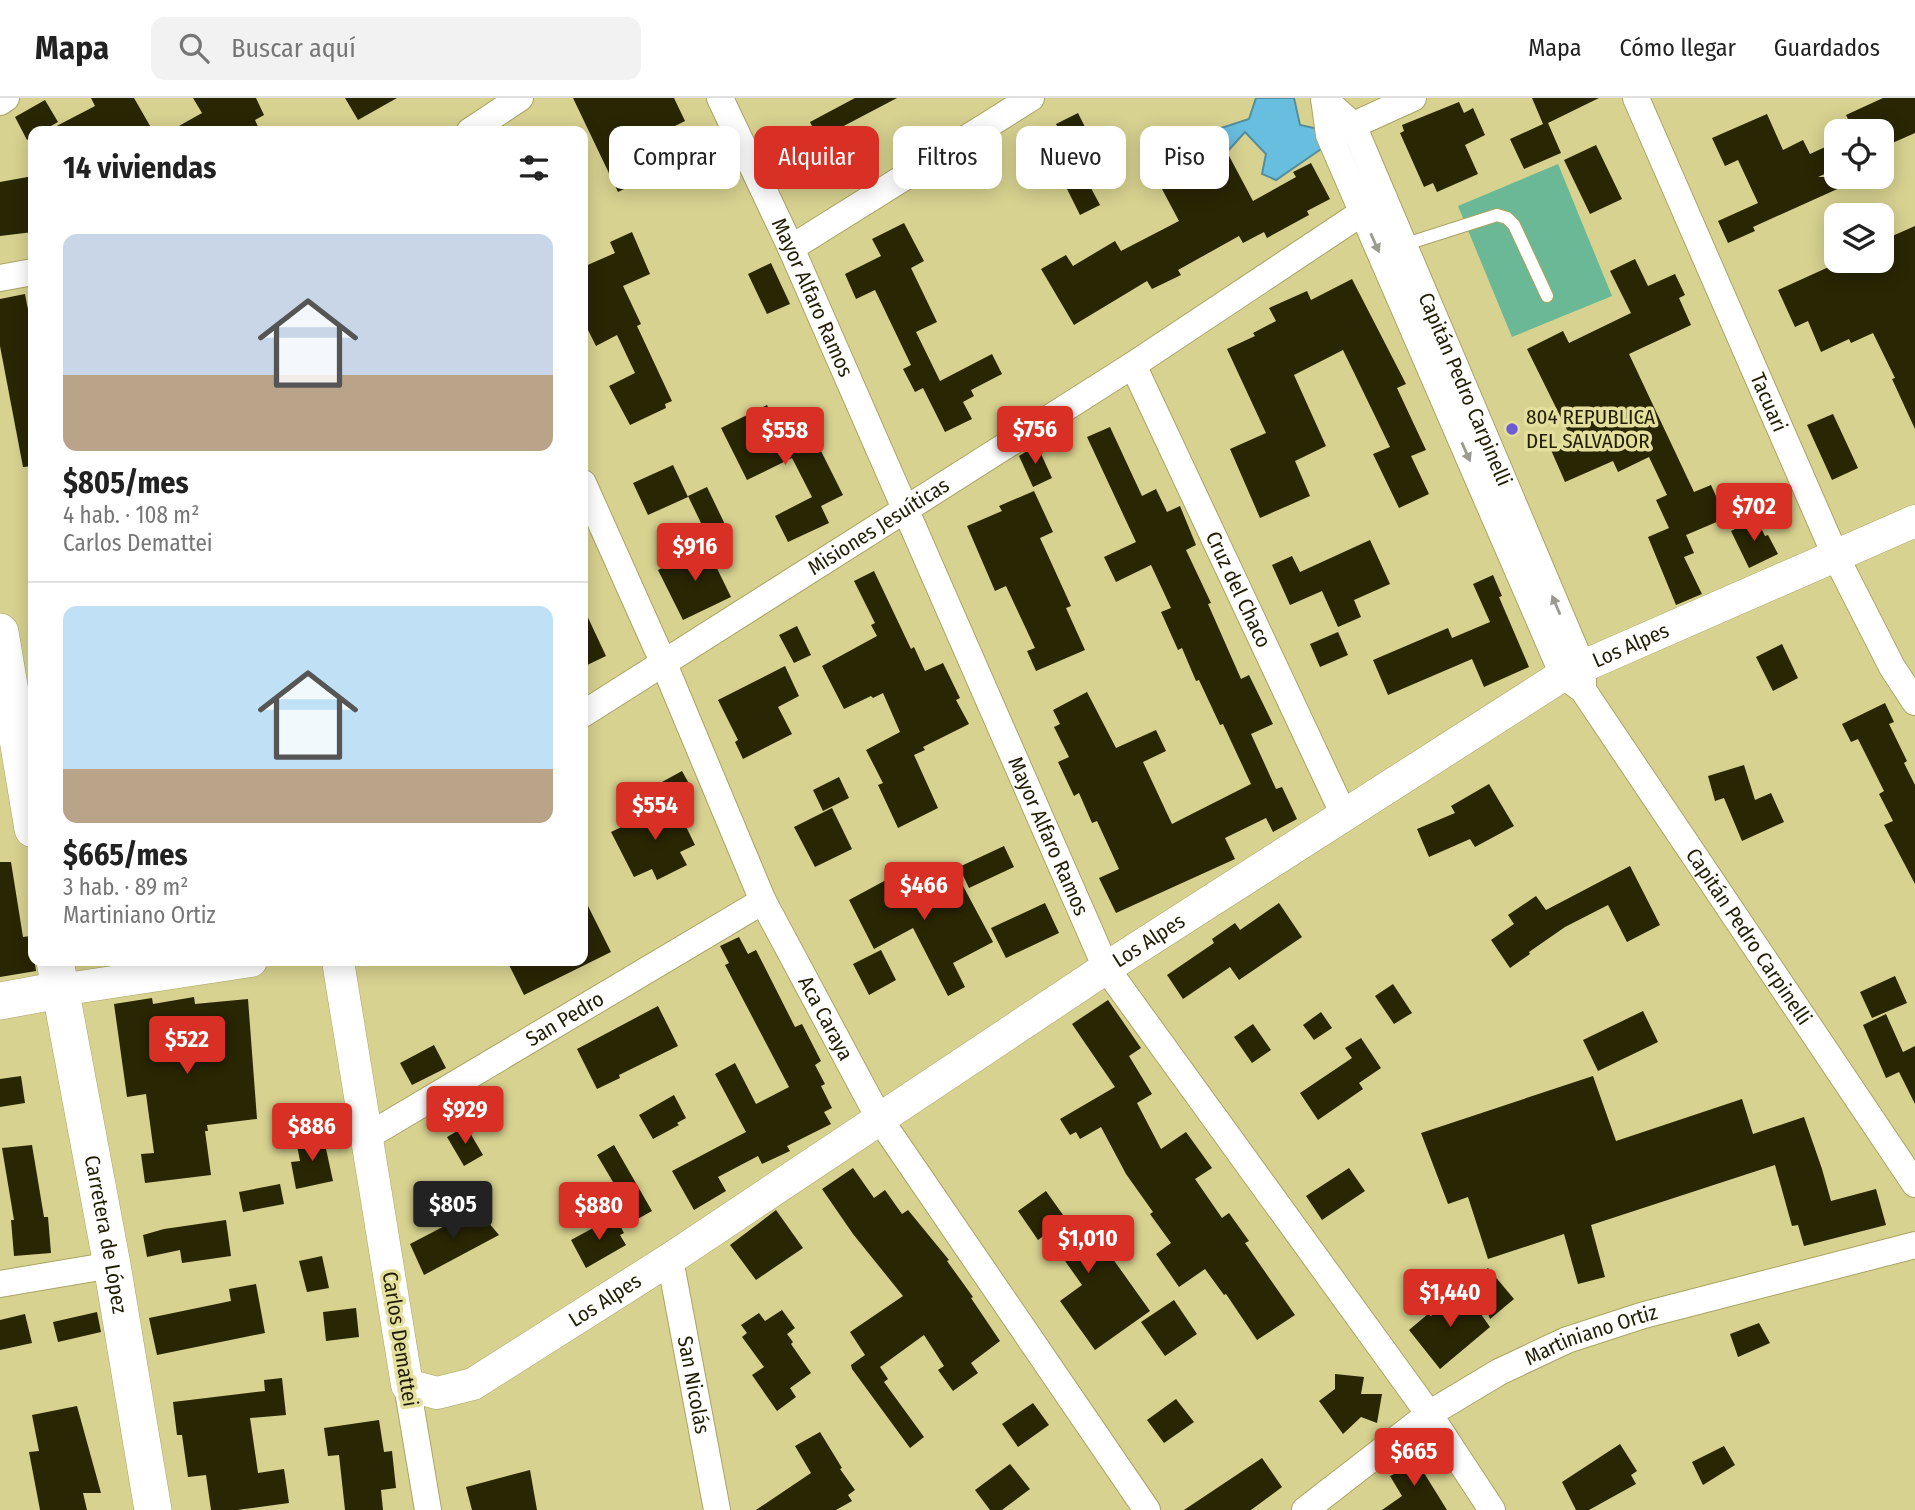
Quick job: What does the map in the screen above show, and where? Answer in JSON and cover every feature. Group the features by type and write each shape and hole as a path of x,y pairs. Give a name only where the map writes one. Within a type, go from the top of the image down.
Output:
{"main road":[{"path":"0,632 28,799"},
{"path":"0,1001 58,976"},
{"name":"Carretera de López","path":"58,976 112,1265 153,1510"}],"street":[{"path":"0,102 6,98"},
{"path":"478,126 520,98"},
{"name":"Mayor Alfaro Ramos","path":"720,98 791,248 1106,968 1429,1414 1492,1510"},
{"path":"791,248 1031,98"},
{"path":"1341,130 1413,98"},
{"name":"Tacuari","path":"1636,98 1836,557 1892,667 1915,702"},
{"name":"Capitán Pedro Carpinelli","path":"1324,99 1341,130 1576,678 1915,1184"},
{"name":"Capitán Pedro Carpinelli","path":"1373,205 1404,244 1497,494"},
{"name":"Misiones Jesuíticas","path":"588,711 1133,365 1373,205"},
{"path":"0,278 28,273"},
{"name":"Cruz del Chaco","path":"1133,365 1344,815"},
{"name":"Aca Caraya","path":"588,495 664,664 763,901 879,1118 1147,1510"},
{"name":"Los Alpes","path":"407,1385 436,1393 472,1384 670,1259 1106,968 1344,815 1576,678 1915,521"},
{"name":"San Pedro","path":"368,1136 763,901"},
{"path":"58,976 187,966"},
{"name":"Carlos Demattei","path":"339,966 428,1510"},
{"name":"Martiniano Ortiz","path":"1305,1510 1429,1414 1499,1372 1567,1340 1644,1315 1915,1245"},
{"name":"San Nicolás","path":"670,1259 717,1510"},
{"path":"0,1284 112,1265"},
{"path":"711,1476 737,1510"}],"lane":[{"path":"1404,244 1497,215 1507,218 1514,225 1547,296"}],"green space":[{"path":"1558,164 1612,296 1512,337 1458,206"}],"water":[{"path":"1256,98 1294,98 1300,125 1337,133 1337,138 1276,180 1262,174 1266,154 1245,132 1229,150 1228,126 1249,119"}],"building":[{"path":"91,98 134,98 150,126 57,126 95,106"},
{"path":"193,98 256,98 264,115 255,120 258,126 179,126 202,113"},
{"path":"345,98 397,98 358,120"},
{"path":"573,98 674,98 685,121 675,126 609,126 609,173"},
{"path":"855,98 897,98 844,126 812,126 810,122"},
{"path":"1532,98 1599,98 1548,123 1561,153 1524,169 1510,139 1543,124"},
{"path":"1883,98 1915,98 1915,133 1894,142 1894,119 1848,119 1846,115"},
{"path":"45,100 58,122 51,126 28,126 27,140 15,117"},
{"path":"1459,102 1464,113 1473,108 1485,135 1465,145 1478,174 1437,192 1433,183 1424,187 1400,133 1404,131 1402,125"},
{"path":"1078,113 1084,126 1057,126 1056,124"},
{"path":"1767,114 1783,150 1803,140 1810,154 1824,148 1824,174 1818,177 1824,177 1824,189 1837,189 1753,227 1755,231 1728,243 1718,221 1758,203 1738,160 1725,166 1712,138"},
{"path":"1596,145 1622,199 1590,214 1564,160"},
{"path":"1229,156 1253,201 1296,177 1293,172 1311,163 1330,199 1307,211 1309,215 1267,238 1264,232 1243,243 1239,236 1178,270 1181,275 1152,289 1147,281 1074,325 1041,269 1066,255 1073,266 1115,241 1121,251 1179,221 1162,189 1229,189"},
{"path":"28,177 28,233 0,236 0,182"},
{"path":"1067,189 1092,189 1100,205 1080,215"},
{"path":"904,223 924,261 911,268 937,322 916,332 940,381 992,354 1002,374 971,390 974,396 963,402 972,419 945,432 923,388 915,392 903,369 911,365 875,290 856,299 845,274 881,256 872,239"},
{"path":"1915,226 1915,429 1892,379 1895,378 1873,333 1851,343 1849,339 1821,352 1808,321 1795,327 1778,290 1824,269 1824,273 1894,273 1894,235"},
{"path":"632,232 650,274 623,286 641,324 637,326 672,401 665,404 666,408 630,425 609,386 635,373 617,335 596,346 588,330 588,265 615,253 610,242"},
{"path":"1635,259 1648,286 1675,274 1685,295 1679,298 1691,325 1629,354 1694,492 1711,485 1726,518 1686,535 1694,553 1684,557 1702,594 1676,605 1648,537 1669,528 1656,500 1667,495 1649,457 1618,472 1613,461 1565,482 1551,450 1572,440 1527,349 1563,331 1569,343 1631,313 1610,271"},
{"path":"771,263 790,304 767,314 748,274"},
{"path":"1352,279 1406,384 1397,388 1426,450 1411,456 1429,494 1399,508 1373,454 1390,447 1343,350 1294,375 1326,446 1295,461 1310,496 1260,518 1230,449 1266,433 1227,349 1255,336 1253,333 1276,321 1269,308 1307,291 1311,300"},
{"path":"25,294 28,310 28,466 23,467 0,346 0,299"},
{"path":"767,405 787,445 812,433 843,495 821,506 829,523 788,542 775,516 812,497 792,458 747,480 721,428"},
{"path":"1833,414 1858,468 1832,480 1807,425"},
{"path":"1110,427 1142,496 1156,489 1167,512 1180,506 1196,545 1186,550 1211,603 1208,604 1241,679 1249,675 1273,724 1251,734 1276,789 1282,787 1297,819 1273,832 1266,818 1225,838 1235,859 1116,913 1099,878 1119,869 1097,821 1092,823 1079,793 1074,796 1058,762 1069,757 1054,727 1060,724 1053,710 1087,692 1116,748 1156,730 1166,751 1143,762 1172,824 1251,784 1223,724 1220,725 1199,680 1196,681 1182,648 1178,650 1161,612 1171,608 1151,565 1116,582 1104,557 1136,542 1087,437"},
{"path":"1037,445 1052,478 1033,487 1019,456"},
{"path":"673,465 688,497 648,515 633,483"},
{"path":"707,487 732,539 713,548 688,496"},
{"path":"1034,491 1053,532 1040,538 1071,606 1066,608 1085,650 1036,671 1027,651 1035,648 1006,586 995,591 967,526 1002,511 999,506"},
{"path":"1756,518 1778,554 1749,568 1731,531"},
{"path":"1370,540 1390,584 1354,600 1361,617 1338,627 1322,591 1290,605 1272,565 1292,556 1300,572"},
{"path":"706,546 731,597 683,620 658,570"},
{"path":"874,571 911,649 914,647 925,671 943,663 960,698 956,700 969,724 923,747 925,750 914,755 938,808 898,828 878,785 883,783 866,750 900,732 883,693 844,709 822,666 877,636 871,625 875,623 854,581"},
{"path":"1493,575 1502,596 1499,597 1529,667 1484,687 1472,659 1388,695 1373,660 1448,628 1452,638 1490,622 1473,584"},
{"path":"588,618 606,656 588,665"},
{"path":"797,626 811,655 794,663 779,635"},
{"path":"1338,632 1348,655 1320,667 1310,644"},
{"path":"1782,644 1798,678 1773,691 1756,657"},
{"path":"785,666 799,696 778,707 792,734 743,759 735,742 738,740 718,700"},
{"path":"1885,703 1894,722 1889,724 1915,785 1915,884 1884,825 1893,821 1879,794 1884,791 1858,739 1851,742 1842,724"},
{"path":"1744,765 1755,800 1771,793 1784,822 1742,841 1724,798 1715,801 1708,776"},
{"path":"682,771 692,789 661,806 651,788"},
{"path":"839,777 849,798 823,811 813,790"},
{"path":"1489,784 1514,826 1475,847 1470,839 1429,857 1417,829 1455,813 1451,806"},
{"path":"674,802 695,845 680,852 687,865 657,880 652,869 634,877 611,832"},
{"path":"832,808 852,849 815,867 794,827"},
{"path":"1004,846 1014,867 969,888 959,867"},
{"path":"0,862 11,862 23,937 28,936 28,966 35,966 36,971 0,977"},
{"path":"912,866 928,901 962,884 993,942 953,963 965,987 948,996 913,928 874,949 849,900"},
{"path":"1630,866 1660,925 1627,942 1608,905 1565,927 1510,968 1491,940 1514,924 1508,915 1536,896 1546,910"},
{"path":"1045,903 1059,933 1006,958 991,928"},
{"path":"1279,903 1302,937 1239,980 1230,967 1183,999 1167,975 1214,943 1212,939 1235,923 1240,930"},
{"path":"588,906 611,952 588,963"},
{"path":"739,937 748,954 756,950 795,1027 802,1024 821,1061 815,1065 825,1084 821,1086 832,1108 824,1112 831,1124 787,1146 790,1151 762,1164 758,1156 718,1177 726,1191 694,1210 672,1171 746,1132 715,1074 735,1063 756,1104 789,1087 725,965 729,963 720,946"},
{"path":"881,950 896,980 869,995 853,964"},
{"path":"510,966 583,966 524,995"},
{"path":"1895,976 1907,1003 1872,1018 1860,992"},
{"path":"1393,984 1412,1013 1394,1024 1375,996"},
{"path":"194,997 195,1004 248,999 257,1119 207,1125 208,1131 205,1131 211,1175 145,1183 141,1154 154,1153 146,1094 127,1097 114,1004 152,998 153,1004"},
{"path":"1108,1000 1141,1048 1129,1056 1152,1094 1137,1103 1161,1149 1186,1132 1212,1168 1195,1179 1222,1218 1229,1213 1249,1241 1245,1243 1295,1315 1257,1340 1226,1294 1224,1295 1205,1269 1179,1287 1156,1254 1171,1243 1150,1214 1153,1212 1126,1174 1101,1127 1080,1139 1076,1132 1070,1135 1060,1119 1115,1087 1072,1024"},
{"path":"658,1006 678,1046 597,1089 577,1049"},
{"path":"1643,1011 1658,1042 1598,1071 1583,1040"},
{"path":"1321,1012 1332,1028 1314,1040 1303,1025"},
{"path":"1886,1014 1903,1052 1915,1046 1915,1104 1899,1072 1886,1078 1863,1025"},
{"path":"1253,1024 1271,1050 1252,1063 1234,1037"},
{"path":"1361,1038 1381,1068 1359,1083 1363,1089 1318,1120 1300,1093 1352,1058 1345,1048"},
{"path":"434,1045 446,1068 412,1085 400,1063"},
{"path":"21,1076 25,1103 0,1107 0,1079"},
{"path":"1593,1076 1616,1141 1742,1099 1753,1134 1804,1117 1831,1201 1876,1189 1886,1225 1804,1246 1798,1225 1792,1226 1775,1165 1591,1225 1605,1277 1578,1284 1564,1234 1488,1259 1468,1197 1448,1204 1421,1133"},
{"path":"674,1095 686,1118 677,1123 679,1125 653,1139 639,1115"},
{"path":"466,1126 483,1155 464,1166 447,1137"},
{"path":"323,1135 333,1181 296,1189 291,1162 300,1161 296,1140"},
{"path":"32,1145 44,1217 48,1217 51,1253 14,1256 11,1220 14,1220 2,1148"},
{"path":"614,1145 652,1211 625,1226 606,1193 616,1187 597,1155"},
{"path":"853,1168 874,1198 885,1190 902,1214 908,1210 949,1260 947,1261 1000,1341 971,1363 978,1373 953,1391 938,1370 944,1366 924,1335 880,1367 888,1379 884,1382 924,1437 910,1448 851,1365 865,1355 850,1332 903,1296 853,1234 822,1189"},
{"path":"1349,1168 1365,1191 1322,1220 1306,1196"},
{"path":"280,1184 284,1204 243,1212 239,1192"},
{"path":"1046,1191 1073,1229 1076,1227 1084,1237 1093,1231 1150,1311 1095,1350 1060,1301 1082,1285 1046,1234 1038,1240 1018,1211"},
{"path":"477,1209 499,1235 424,1275 410,1244"},
{"path":"776,1210 803,1248 756,1280 730,1245"},
{"path":"615,1216 624,1233 620,1235 626,1245 586,1268 571,1240"},
{"path":"226,1220 231,1256 182,1263 180,1250 147,1257 143,1235 164,1229"},
{"path":"322,1256 329,1288 307,1292 299,1261"},
{"path":"1488,1268 1514,1299 1490,1319 1475,1279"},
{"path":"256,1284 265,1333 157,1355 149,1318 231,1301 229,1289"},
{"path":"1463,1289 1490,1327 1440,1369 1409,1330 1428,1314 1431,1316"},
{"path":"1174,1300 1197,1334 1165,1356 1141,1322"},
{"path":"356,1308 359,1337 326,1341 323,1312"},
{"path":"782,1310 795,1328 787,1334 793,1342 791,1344 811,1373 790,1388 796,1397 777,1411 752,1375 764,1367 742,1337 747,1333 741,1325 759,1313 765,1321"},
{"path":"97,1312 101,1332 58,1342 53,1322"},
{"path":"25,1314 32,1343 0,1350 0,1320"},
{"path":"1759,1323 1770,1343 1738,1357 1730,1334"},
{"path":"1335,1374 1364,1377 1361,1394 1382,1394 1377,1423 1361,1417 1343,1434 1319,1401 1335,1389"},
{"path":"282,1378 286,1415 250,1418 258,1473 284,1469 289,1503 237,1510 211,1510 206,1475 188,1477 182,1435 177,1435 173,1402 265,1391 264,1380"},
{"path":"1176,1399 1194,1422 1164,1443 1147,1420"},
{"path":"1033,1403 1049,1425 1018,1447 1002,1424"},
{"path":"77,1406 101,1493 83,1493 87,1510 40,1510 29,1452 39,1451 32,1415"},
{"path":"379,1420 384,1452 392,1451 396,1488 381,1490 383,1510 345,1510 339,1455 328,1456 324,1428"},
{"path":"820,1432 855,1490 848,1495 852,1501 836,1510 756,1510 811,1473 795,1446"},
{"path":"1620,1444 1637,1471 1631,1475 1636,1484 1589,1510 1576,1510 1562,1482"},
{"path":"1724,1446 1735,1465 1703,1485 1692,1462"},
{"path":"1409,1455 1414,1462 1416,1460 1447,1510 1382,1510 1402,1496 1390,1476 1396,1473 1392,1466"},
{"path":"1262,1458 1282,1487 1251,1510 1184,1510"},
{"path":"1010,1464 1030,1489 1002,1510 990,1510 975,1490"},
{"path":"530,1470 537,1510 472,1510 466,1487"}],"place":[{"name":"804 REPUBLICA DEL SALVADOR","path":"1512,429"}]}
